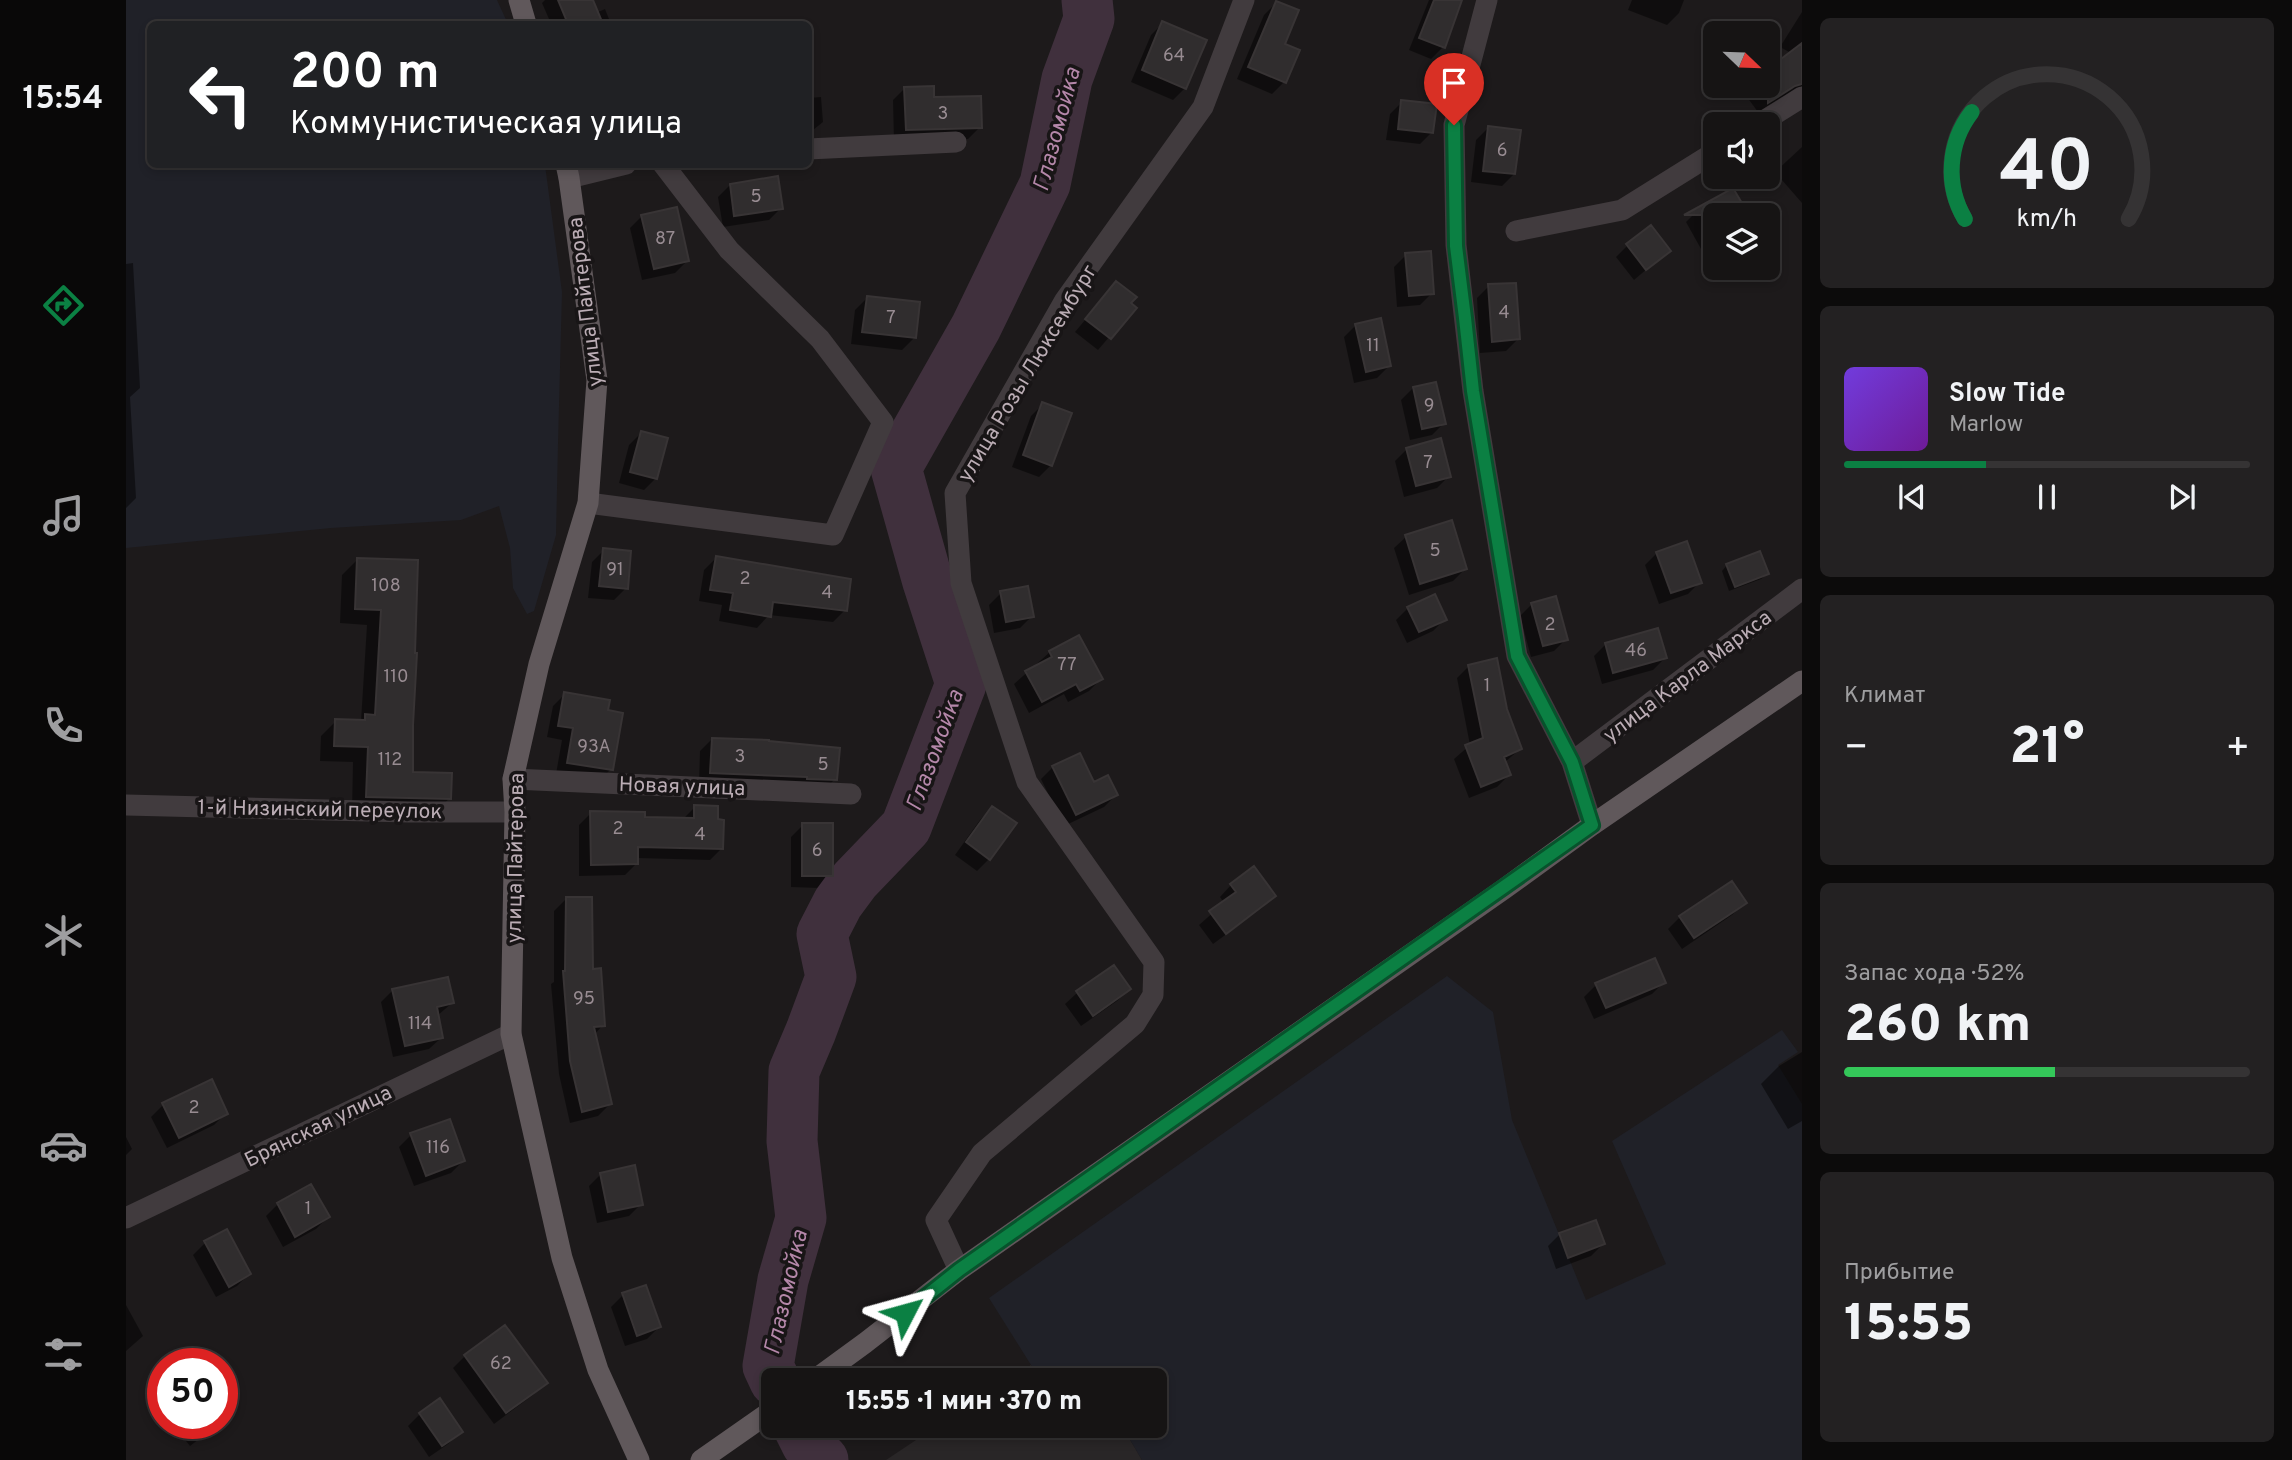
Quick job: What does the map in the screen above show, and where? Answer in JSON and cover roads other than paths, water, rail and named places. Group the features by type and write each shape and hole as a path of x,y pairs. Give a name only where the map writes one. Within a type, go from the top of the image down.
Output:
{"main road":[{"path":"519,0 525,21"},
{"name":"улица Пайтерова","path":"568,171 597,380 588,503 539,664 513,779 515,812 511,1034 562,1258 598,1370 639,1460"},
{"path":"831,1368 959,1270 1592,825 1802,681"},
{"path":"701,1460 761,1418"}],"street":[{"name":"улица Розы Люксембург","path":"959,1270 936,1220 982,1153 1135,1024 1153,995 1154,962 1027,782 961,583 955,493 1065,300 1203,107 1244,0"},
{"path":"1488,0 1454,125 1456,246 1473,391 1517,656 1572,762 1592,825"},
{"path":"1778,112 1802,97"},
{"path":"812,149 956,142"},
{"path":"1516,231 1622,210 1703,159"},
{"path":"568,171 593,168"},
{"path":"588,503 834,535 883,422 820,339 729,250 666,168"},
{"name":"улица Карла Маркса","path":"1572,762 1802,589"},
{"name":"Новая улица","path":"513,779 851,794"},
{"name":"1-й Низинский переулок","path":"126,805 515,812"},
{"name":"Брянская улица","path":"126,1218 511,1034"}],"waterway":[{"name":"Глазомойка","path":"769,1368 783,1280 801,1218 792,1141 794,1071 831,977 822,934 838,903 855,880 906,827 961,684 928,582 896,468 976,327 1045,184 1067,79 1089,19 1087,0"},
{"name":"Глазомойка","path":"804,1438 823,1460"}]}
